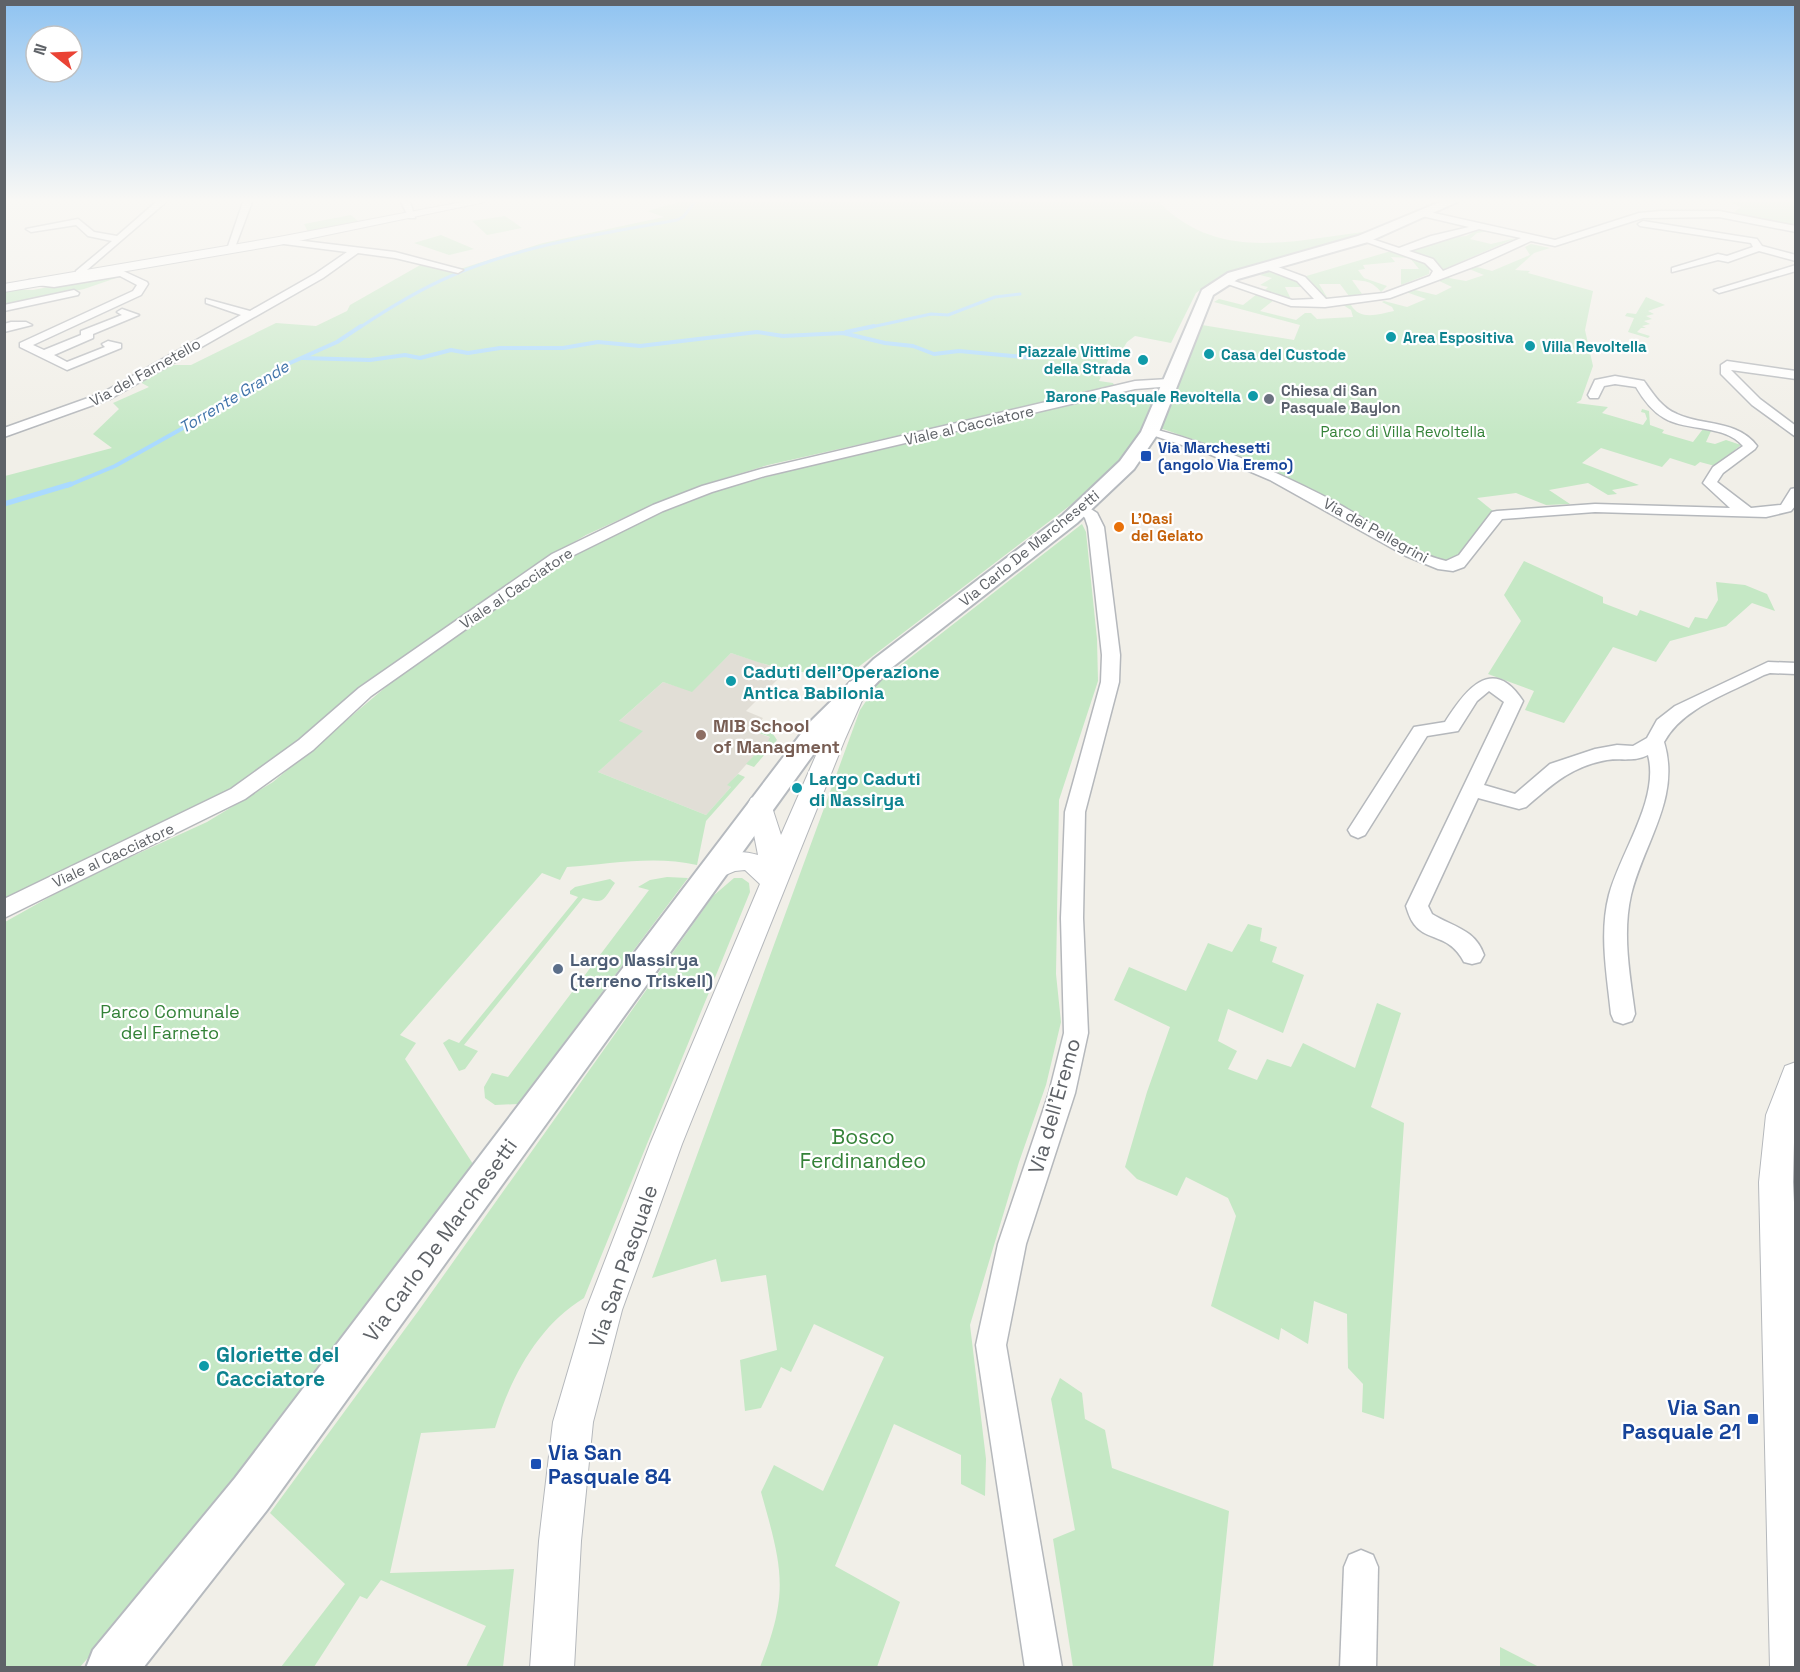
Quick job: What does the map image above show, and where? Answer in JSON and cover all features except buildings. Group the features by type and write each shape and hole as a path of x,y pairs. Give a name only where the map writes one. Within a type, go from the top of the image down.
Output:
{"main road":[{"name":"Via Carlo De Marchesetti","path":"111,1668 251,1494 760,804 819,728 882,664 1083,508 1127,465 1150,432 1201,303 1207,293 1224,281"}],"street":[{"path":"4,288 43,280"},
{"path":"33,282 54,284 76,280"},
{"path":"4,308 75,293 121,280"},
{"path":"108,344 117,346 67,366 24,345 137,293 143,284 134,280"},
{"name":"Via del Farnetello","path":"4,433 106,396 312,280"},
{"path":"1301,280 1325,304"},
{"path":"1224,281 1291,303 1325,304 1380,297 1425,280"},
{"path":"1719,290 1754,280"},
{"path":"210,301 249,314"},
{"path":"43,355 89,336 80,332 133,315 122,312"},
{"path":"4,329 11,325 26,325"},
{"path":"1796,375 1727,365 1725,371 1756,402 1796,434"},
{"path":"1594,395 1599,382 1606,380 1640,384 1648,396 1669,415 1733,434 1748,442 1750,446 1748,449 1718,470 1710,483 1722,495 1749,513"},
{"name":"Viale al Cacciatore","path":"4,909 238,794 306,745 365,692 540,569 577,546 648,512 687,496 761,473 1121,389 1168,387"},
{"name":"Via dei Pellegrini","path":"1150,432 1187,440 1262,470 1310,494 1408,550 1433,562 1452,566 1462,562 1497,514 1595,508 1749,513 1791,507 1796,492"},
{"name":"Via dell'Eremo","path":"1044,1668 1005,1442 992,1345 1012,1244 1062,1093 1076,1033 1072,918 1076,812 1080,788 1111,673 1096,527 1092,516 1083,508"},
{"path":"1472,789 1520,802 1557,769 1595,756 1636,753 1654,742 1664,724 1682,710 1768,667 1796,669"},
{"path":"1358,830 1421,731 1451,727 1473,692 1481,685 1490,684 1504,690 1514,700 1417,910 1429,925 1466,942 1472,955"},
{"name":"Via San Pasquale","path":"552,1668 560,1541 573,1422 604,1310 666,1144 833,739 857,687"},
{"path":"1623,1014 1618,962 1619,895 1648,825 1659,779 1659,753 1654,742"},
{"path":"760,804 770,843 774,884"},
{"path":"711,872 726,862 750,860 761,866 774,884"},
{"path":"1792,1668 1776,1182 1782,1115 1796,1076"},
{"path":"1358,1668 1361,1568"}],"shaded area":[{"name":"MIB School of Managment","path":"731,653 786,671 746,711 763,718 758,724 765,727 759,733 771,738 771,742 765,749 761,748 728,785 731,787 706,815 598,772 642,731 618,722 663,682 692,691"}],"green space":[{"path":"86,280 110,280 84,289 5,306 5,289 33,290"},
{"path":"394,280 1214,280 1196,293 1171,343 1135,336 1127,342 1121,352 1112,351 1099,381 1113,383 1115,387 768,465 699,486 586,535 547,558 368,683 261,770 195,809 5,898 5,476 112,448 93,434 119,409 113,403 149,387 140,382 168,365 191,365 276,323 316,326 347,311 350,305"},
{"path":"1269,280 1295,280 1304,287 1285,287 1291,299 1264,291 1268,287 1260,285"},
{"path":"1306,280 1352,280 1362,294 1349,296 1340,284 1319,284 1328,299"},
{"path":"1352,280 1370,280 1387,286 1381,292 1372,284"},
{"path":"1401,280 1414,280 1401,285"},
{"name":"Parco di Villa Revoltella","path":"1437,280 1553,280 1593,291 1585,330 1593,366 1581,400 1576,403 1608,407 1602,413 1643,425 1647,419 1645,413 1641,412 1642,409 1649,411 1650,425 1664,430 1662,433 1693,442 1703,429 1711,431 1706,442 1715,444 1726,440 1741,445 1715,466 1700,462 1695,466 1670,458 1662,467 1601,448 1582,463 1639,485 1612,490 1617,494 1608,495 1588,483 1549,490 1570,504 1546,505 1516,493 1477,498 1493,511 1455,560 1443,561 1431,557 1255,461 1160,428 1202,325 1294,340 1300,325 1214,302 1219,299 1243,305 1257,294 1274,300 1260,311 1296,320 1305,313 1311,313 1317,319 1353,317 1351,310 1343,305 1351,305 1359,313 1365,315 1382,314 1394,311 1392,307 1382,302 1384,301 1407,307 1426,299 1406,292 1411,289 1436,295 1452,287"},
{"path":"1646,297 1665,305 1648,311 1654,314 1646,316 1652,319 1644,321 1650,324 1642,326 1646,328 1641,328 1637,332 1650,336 1648,338 1628,332 1634,318 1625,316 1627,313 1636,314"},
{"name":"Parco Comunale del Farneto","path":"1137,392 1153,396 1154,400 1144,426 1121,460 1072,504 857,668 808,673 779,668 731,653 692,692 663,682 619,721 643,731 598,772 706,815 731,787 727,785 738,774 745,777 706,821 697,865 648,860 567,867 560,880 542,873 400,1035 416,1043 405,1059 473,1164 175,1559 80,1667 5,1668 5,922 78,881 207,822 273,782 399,676 511,598 578,553 663,512 728,487 801,468 1121,393"},
{"name":"Bosco Ferdinandeo","path":"1082,524 1086,532 1097,639 1098,681 1059,800 1056,974 1061,1022 1046,1085 1019,1162 970,1325 986,1459 985,1496 961,1484 961,1455 894,1424 835,1566 900,1602 877,1667 760,1667 776,1619 780,1580 774,1540 761,1492 774,1465 823,1491 884,1357 814,1324 791,1372 781,1367 761,1408 745,1411 740,1360 777,1350 766,1275 721,1282 716,1259 652,1278 860,710 879,682"},
{"path":"1524,561 1603,597 1603,603 1637,616 1640,610 1689,628 1695,617 1707,619 1718,600 1716,582 1745,585 1767,594 1775,611 1752,603 1726,626 1670,641 1656,662 1613,647 1564,723 1525,710 1534,691 1488,674 1521,621 1504,595"},
{"path":"762,730 773,734 777,740 754,767 746,764 761,748 765,749 771,742 768,741 770,737 759,733"},
{"path":"667,877 688,878 518,1104 495,1105 485,1098 484,1087 492,1073 508,1077 649,890 638,887 650,880"},
{"path":"734,878 742,878 749,883 750,892 584,1298 553,1323 528,1354 509,1390 495,1428 421,1433 390,1573 514,1569 503,1667 466,1667 486,1626 381,1580 367,1599 360,1596 314,1667 281,1667 345,1584 270,1513 419,1310 713,896"},
{"path":"610,879 615,883 603,900 583,898 464,1045 478,1051 465,1069 459,1071 443,1043 449,1039 459,1043 578,897 570,894 570,891 575,887"},
{"path":"1248,924 1262,928 1260,941 1277,947 1272,962 1304,975 1283,1033 1228,1009 1218,1041 1237,1051 1228,1069 1257,1080 1267,1059 1291,1067 1303,1043 1355,1068 1377,1003 1401,1013 1371,1107 1404,1123 1384,1419 1362,1412 1363,1384 1348,1368 1347,1314 1314,1301 1308,1344 1281,1328 1279,1340 1211,1306 1236,1216 1228,1198 1186,1177 1177,1196 1137,1179 1125,1167 1147,1092 1170,1027 1114,1000 1129,967 1186,991 1208,943 1232,952"},
{"path":"1060,1378 1082,1393 1085,1419 1105,1430 1112,1468 1229,1511 1213,1667 1073,1667 1053,1539 1075,1530 1051,1399"},
{"path":"1500,1647 1539,1667 1500,1667"}],"waterway":[{"name":"Torrente Grande","path":"359,328 415,293 441,280"},
{"path":"867,328 931,314 948,315 995,297 1020,294"},
{"name":"Torrente Grande","path":"67,486 115,466 235,399 281,367 337,342 361,326"},
{"path":"846,332 874,326"},
{"path":"303,358 370,360 405,355 420,358 451,350 468,353 500,348 563,348 598,342 640,346 757,332 783,336 843,333 885,343 913,346 934,354 959,351 1033,358"},
{"name":"Torrente Grande","path":"4,504 71,484"}],"place":[{"name":"Area Espositiva","path":"1391,337"},
{"name":"Villa Revoltella","path":"1530,346"},
{"name":"Casa del Custode","path":"1209,354"},
{"name":"Piazzale Vittime della Strada","path":"1143,360"},
{"name":"Barone Pasquale Revoltella","path":"1253,396"},
{"name":"Chiesa di San Pasquale Baylon","path":"1269,399"},
{"name":"Via Marchesetti (angolo Via Eremo)","path":"1146,456"},
{"name":"L'Oasi del Gelato","path":"1119,527"},
{"name":"Caduti dell'Operazione Antica Babilonia","path":"731,681"},
{"name":"MIB School of Managment","path":"701,735"},
{"name":"Largo Caduti di Nassirya","path":"797,788"},
{"name":"Largo Nassirya (terreno Triskell)","path":"558,969"},
{"name":"Gloriette del Cacciatore","path":"204,1366"},
{"name":"Via San Pasquale 21","path":"1753,1419"},
{"name":"Via San Pasquale 84","path":"536,1464"}]}
